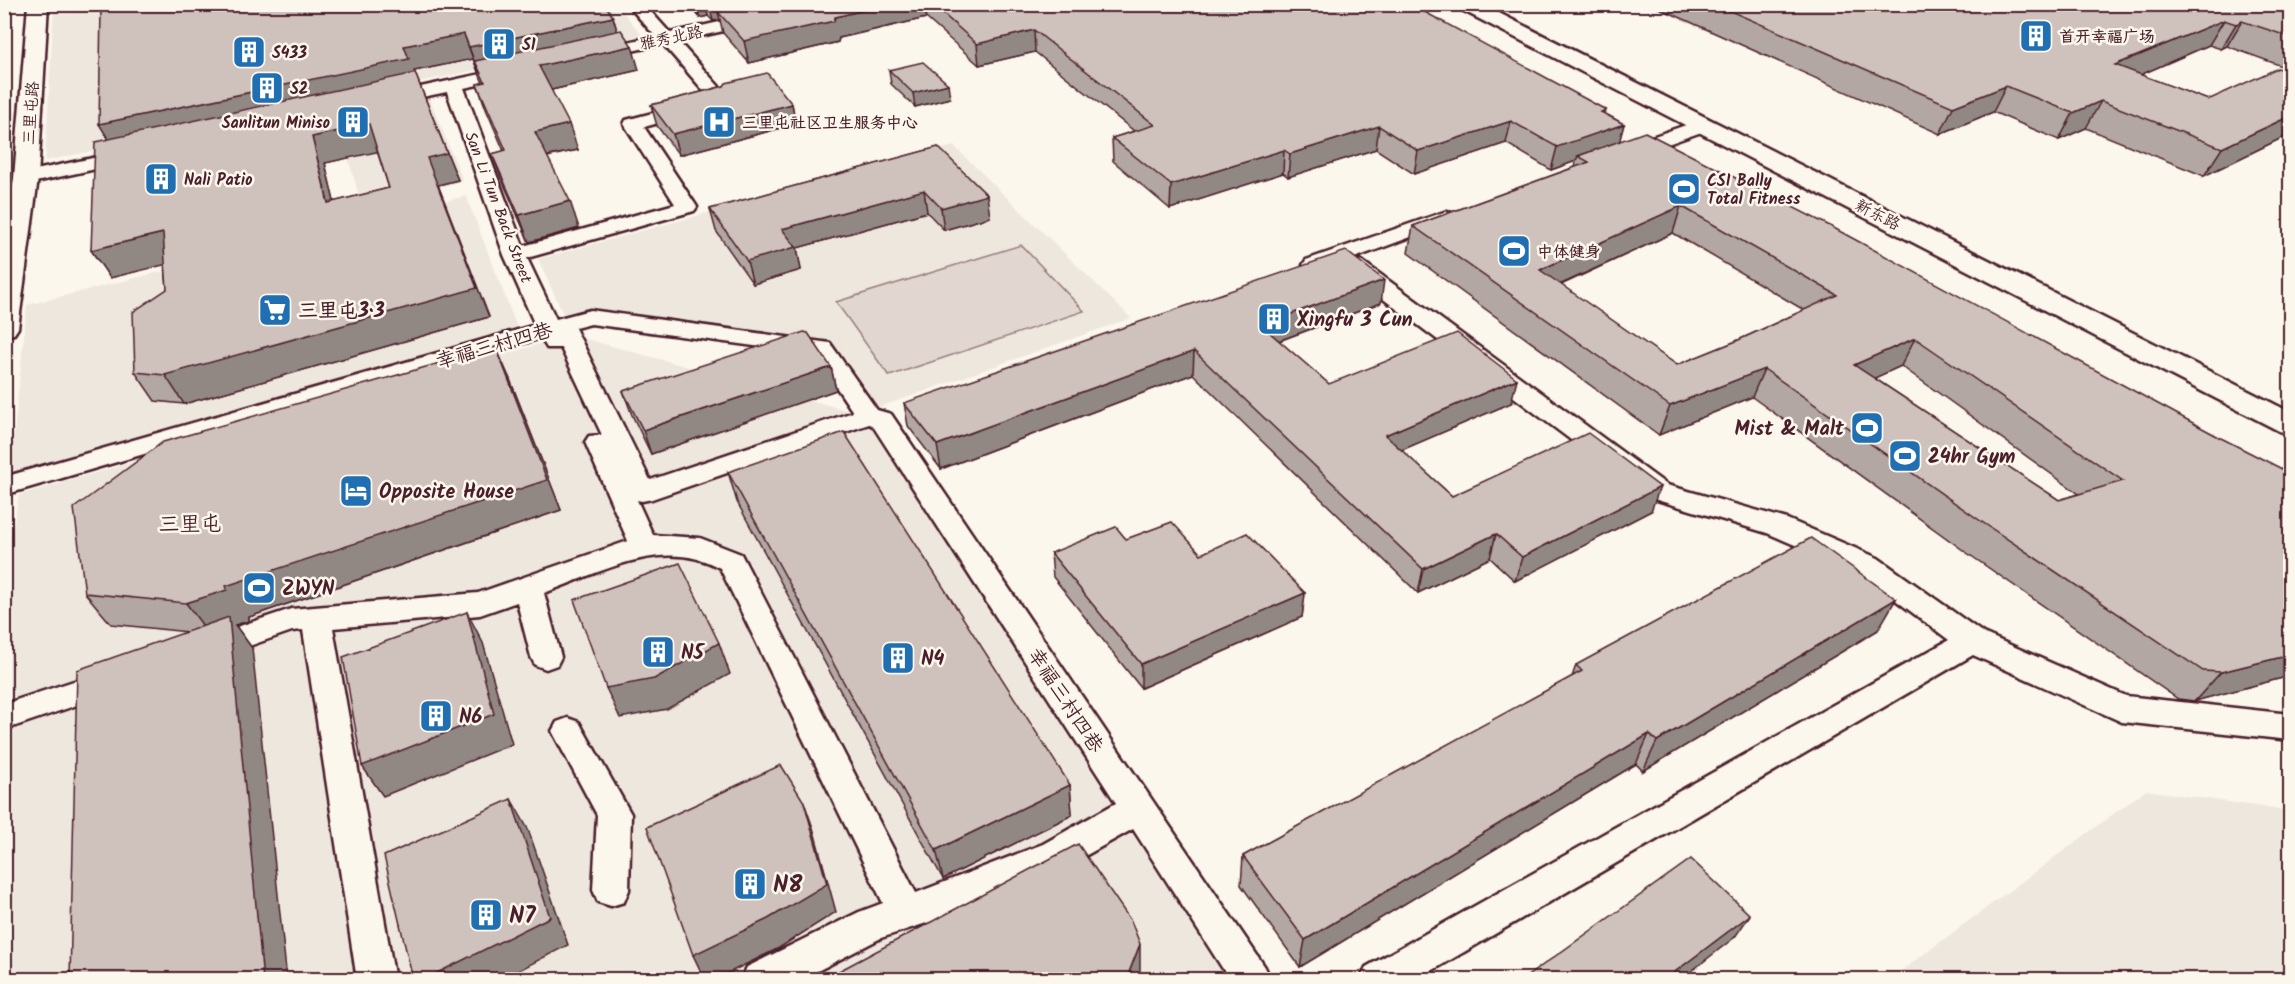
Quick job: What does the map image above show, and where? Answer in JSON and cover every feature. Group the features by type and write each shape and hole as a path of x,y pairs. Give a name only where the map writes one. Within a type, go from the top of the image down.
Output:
{"main road":[{"name":"三里屯路","path":"5,320 26,178 39,4"},
{"name":"新东路","path":"1465,4 2290,424"},
{"name":"新东路","path":"1496,4 2290,401"}],"street":[{"path":"515,255 687,207 633,124 722,100 635,4"},
{"name":"雅秀北路","path":"576,58 824,4"},
{"path":"373,103 532,68"},
{"name":"San Li Tun Back Street","path":"454,85 515,255 555,327"},
{"path":"1604,161 1702,125"},
{"path":"26,178 152,151"},
{"path":"1296,272 1472,208"},
{"path":"1340,256 1657,491 1777,526 1868,565 1972,641 2122,709 2290,727"},
{"path":"627,508 885,416 822,348 590,317 555,327 627,508 645,546"},
{"name":"幸福三村四巷","path":"4,486 555,327 642,492 885,416 1137,808 1252,980"},
{"path":"181,657 291,620 480,604 645,546 696,545 716,552 731,561 907,913"},
{"path":"528,587 546,657"},
{"path":"316,618 376,980"},
{"path":"1379,980 1972,641"},
{"path":"4,717 137,672"},
{"path":"568,731 614,814 611,890"},
{"path":"760,980 872,924 944,901 1055,855 1137,808"}],"shaded area":[{"path":"54,5 617,5 642,35 45,161"},
{"path":"429,97 463,181 362,206 336,117"},
{"path":"954,146 1131,318 877,408 828,343 601,315 597,307 564,316 538,259"},
{"name":"三里屯3·3","path":"466,196 518,330 10,474 27,305"},
{"path":"1021,245 1084,311 889,376 836,302"},
{"path":"571,335 868,416 1251,980 5,980 4,575 19,495"},
{"path":"2146,790 2290,811 2290,979 1890,979"}],"building":[{"path":"103,4 605,4 613,17 469,47 464,34 404,46 409,59 99,124"},
{"path":"755,4 889,4 835,17 834,21 744,41 718,12"},
{"path":"932,4 1410,4 1606,110 1601,112 1624,124 1557,147 1511,121 1418,151 1379,126 1290,154 1284,150 1171,185 1112,138 1155,125 1034,30 977,44"},
{"name":"首开幸福广场","path":"1714,4 2290,4 2290,37 2242,21 2236,24 2224,20 2115,65 2208,100 2278,68 2290,72 2290,116 2222,148 2101,101 2073,113 2006,86 1953,107"},
{"path":"621,30 632,46 539,66 569,124 535,132 570,201 519,215 492,154 506,150 477,84 485,82 475,61"},
{"path":"923,62 948,84 913,93 889,70"},
{"path":"415,73 447,153 427,158 477,288 165,375 135,372 133,312 167,289 163,233 91,250 95,142","holes":["369,124 389,188 328,203 312,137"]},
{"path":"767,73 792,104 673,134 651,105 724,86 726,83"},
{"path":"1645,132 1830,226 2217,436 2290,473 2290,655 2221,672 2203,671 1985,524 1764,369 1670,406 1413,226 1589,162 1578,156","holes":["1681,206 1837,295 1677,365 1540,270","1915,338 2123,481 2059,500 1854,365"]},
{"path":"938,147 987,195 941,208 924,190 782,229 796,247 747,261 710,209"},
{"path":"1346,251 1384,280 1261,325 1329,384 1457,333 1517,379 1385,435 1452,496 1588,433 1660,487 1522,557 1496,534 1423,569 1194,351 937,445 904,403"},
{"path":"804,332 808,333 831,367 643,430 623,391"},
{"name":"Opposite House","path":"496,347 547,480 226,586 227,590 186,603 85,593 74,508 163,442"},
{"name":"N4","path":"844,432 1070,785 936,850 728,472"},
{"path":"1172,522 1201,554 1247,533 1305,593 1141,664 1051,553 1116,527 1126,539"},
{"path":"1811,538 1896,599 1657,741 1649,734 1305,940 1243,856 1582,671 1576,665"},
{"name":"N5","path":"680,563 719,643 654,679 606,688 574,600"},
{"name":"N6","path":"467,612 494,714 362,766 343,657"},
{"path":"229,617 263,980 70,980 77,670"},
{"name":"N8","path":"781,765 804,802 827,884 768,919 693,955 647,827"},
{"name":"N7","path":"511,799 550,917 423,980 413,980 384,856"},
{"path":"1078,844 1131,921 1140,944 1126,980 822,980"},
{"path":"1691,859 1750,915 1664,980 1522,980"}],"place":[{"name":"首开幸福广场","path":"2036,36"},
{"name":"S1","path":"499,44"},
{"name":"S433","path":"249,52"},
{"name":"S2","path":"267,88"},
{"name":"Sanlitun Miniso","path":"353,122"},
{"name":"三里屯社区卫生服务中心","path":"719,122"},
{"name":"Nali Patio","path":"161,179"},
{"name":"CSI Bally Total Fitness","path":"1684,189"},
{"name":"中体健身","path":"1514,251"},
{"name":"三里屯3·3","path":"275,310"},
{"name":"Xingfu 3 Cun","path":"1274,319"},
{"name":"Mist & Malt","path":"1867,428"},
{"name":"24hr Gym","path":"1905,456"},
{"name":"Opposite House","path":"356,491"},
{"name":"ZWYN","path":"259,588"},
{"name":"N5","path":"658,652"},
{"name":"N4","path":"898,658"},
{"name":"N6","path":"436,716"},
{"name":"N8","path":"750,884"},
{"name":"N7","path":"486,915"}],"district":[{"name":"三里屯","path":"190,524"}]}
